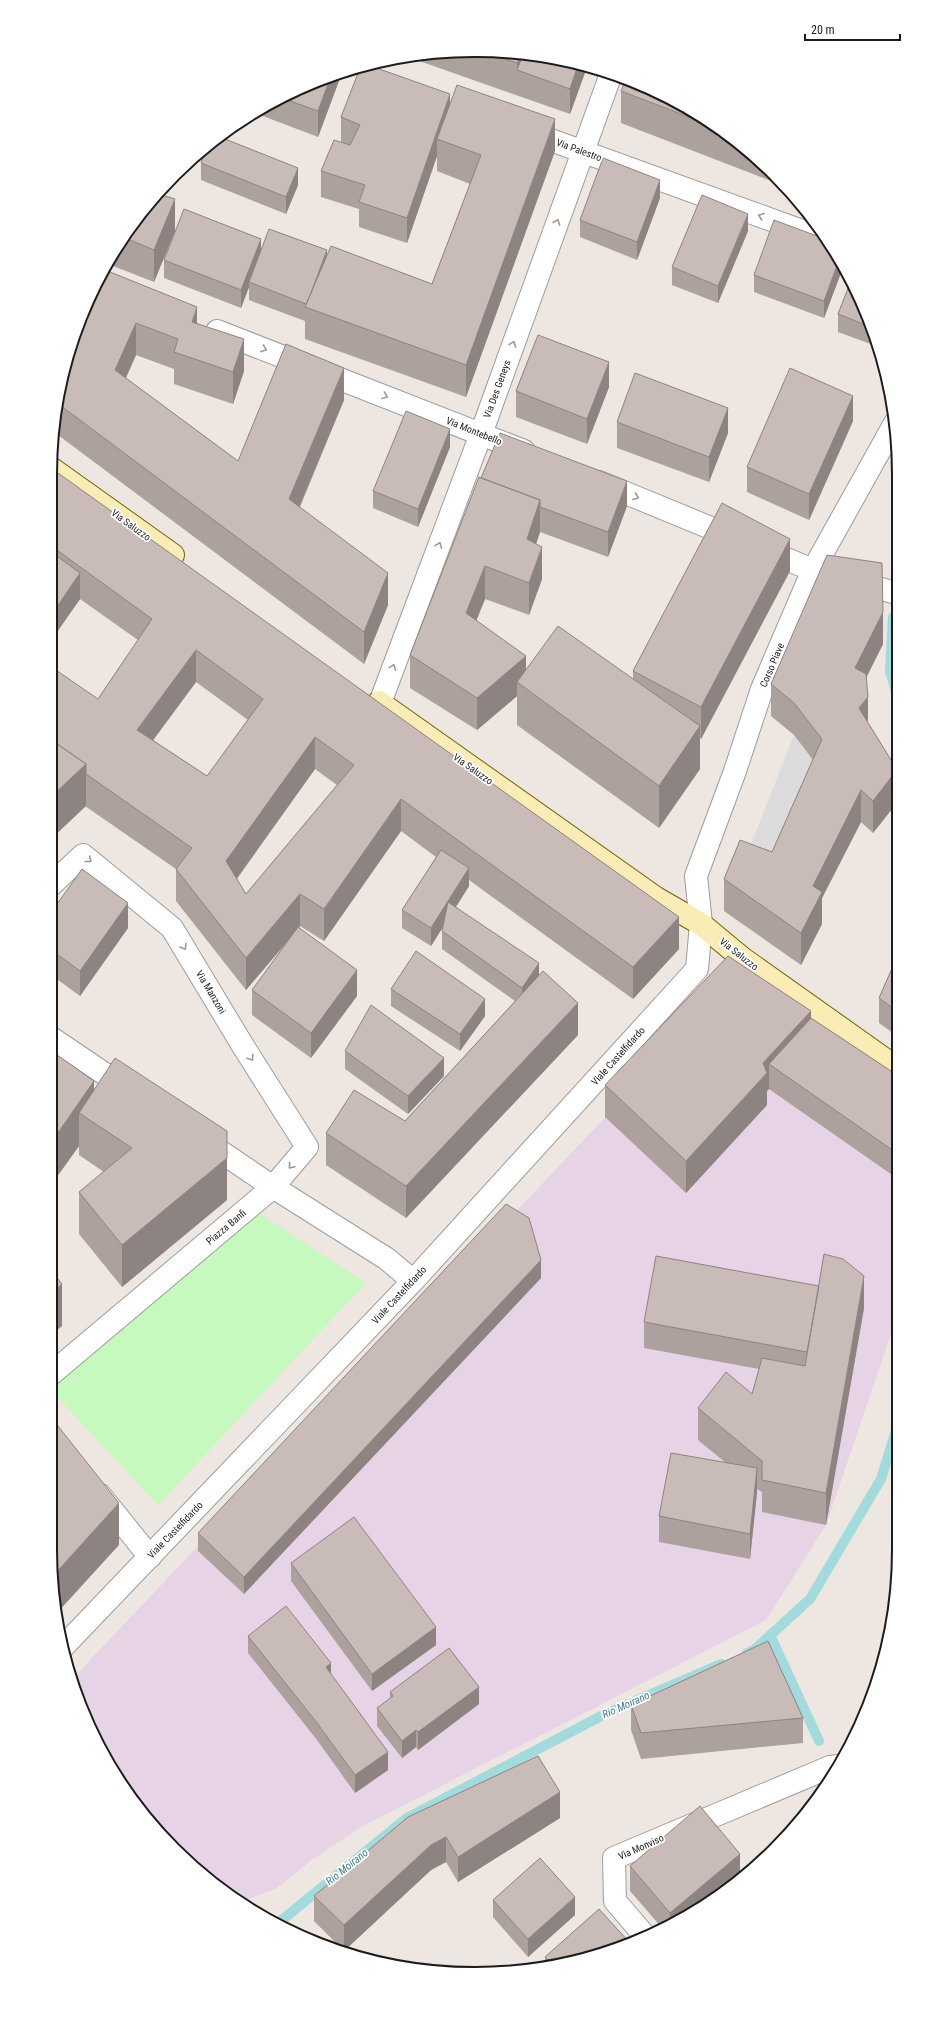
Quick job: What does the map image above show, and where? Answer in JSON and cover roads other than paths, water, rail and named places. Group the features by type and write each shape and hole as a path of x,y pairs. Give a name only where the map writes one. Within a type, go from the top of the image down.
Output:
{"main road":[{"name":"Via Saluzzo","path":"57,472 190,568"},
{"name":"Via Saluzzo","path":"372,697 656,898 701,924 742,958 892,1064"}],"street":[{"name":"Via Des Geneys","path":"372,697 481,434 609,79"},
{"name":"Via Palestro","path":"507,124 818,237"},
{"name":"Via Montebello","path":"196,323 546,460"},
{"name":"Corso Piave","path":"701,924 696,876 735,770 762,689 814,570 889,433"},
{"path":"582,475 814,570 892,592"},
{"name":"Via Manzoni","path":"57,879 82,855 172,928 243,1046 307,1147 274,1187"},
{"name":"Viale Castelfidardo","path":"68,1642 413,1281 697,969 701,924"},
{"path":"57,1041 149,1103"},
{"path":"188,1130 387,1259 413,1281"},
{"name":"Piazza Banfi","path":"57,1369 274,1187"},
{"path":"88,1480 150,1557"},
{"name":"Via Monviso","path":"641,1932 615,1901 614,1858 831,1767"}],"waterway":[{"name":"Rio Moirano","path":"892,635 890,671 892,678"},
{"name":"Rio Moirano","path":"747,1653 754,1650 810,1599 881,1479 892,1444"},
{"path":"770,1635 819,1741"},
{"name":"Rio Moirano","path":"282,1920 407,1818 607,1713 721,1664"}]}
